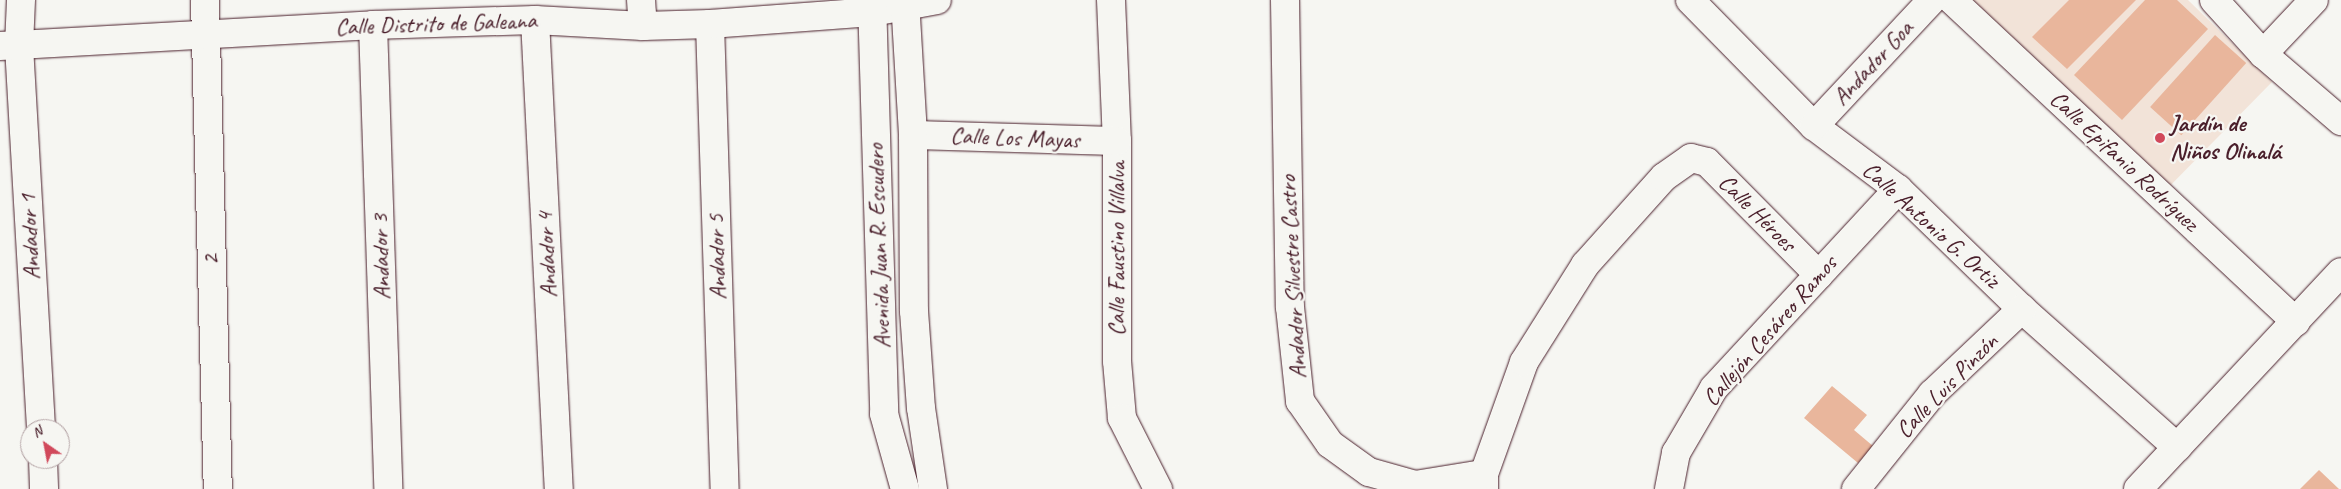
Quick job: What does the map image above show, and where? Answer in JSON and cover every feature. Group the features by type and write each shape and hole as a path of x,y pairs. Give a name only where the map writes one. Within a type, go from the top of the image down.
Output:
{"street":[{"name":"Andador 1","path":"20,0 10,46 40,419"},
{"name":"2","path":"205,0 204,32 218,489"},
{"name":"Calle Distrito de Galeana","path":"10,46 204,32 535,20 642,13 710,24 937,0"},
{"name":"Calle Faustino Villalva","path":"1112,0 1117,142 1117,361 1122,418 1158,489"},
{"name":"Andador Silvestre Castro","path":"1285,0 1290,307 1300,401 1330,444 1370,472 1415,485 1484,481 1524,362 1585,265 1664,177 1691,158"},
{"name":"Calle Antonio G. Ortiz","path":"1690,0 1814,126 1898,189 2022,309 2177,448"},
{"name":"Andador Goa","path":"1814,126 1932,0"},
{"name":"Calle Epifanio Rodríguez","path":"1952,0 2296,322"},
{"path":"2214,0 2263,54 2341,121"},
{"path":"2263,54 2314,0"},
{"name":"Avenida Juan R. Escudero","path":"905,2 913,135 914,311 921,408 933,489"},
{"name":"Avenida Juan R. Escudero","path":"873,6 884,414 905,489"},
{"name":"Andador 4","path":"535,20 559,489"},
{"name":"Andador 5","path":"710,24 724,489"},
{"name":"Andador 3","path":"373,25 388,489"},
{"name":"Calle Los Mayas","path":"913,135 1117,142"},
{"name":"Calle Héroes","path":"1691,158 1706,162 1819,275"},
{"name":"Callejón Cesáreo Ramos","path":"1669,489 1676,453 1714,388 1898,189"},
{"path":"2138,489 2341,272"},
{"name":"Calle Luis Pinzón","path":"1856,489 1932,394 2022,309"},
{"path":"43,469 44,489"}],"shaded area":[{"name":"Jardín de Niños Olinalá","path":"1963,0 2188,0 2272,82 2161,195"}],"building":[{"path":"2069,0 2136,0 2067,69 2032,37"},
{"path":"2145,0 2177,0 2208,29 2122,120 2074,75"},
{"path":"2215,35 2246,63 2181,135 2150,107"},
{"path":"1832,386 1867,415 1854,430 1873,446 1858,463 1804,418"},
{"path":"2319,470 2339,489 2300,489"}],"place":[{"name":"Jardín de Niños Olinalá","path":"2160,138"}]}
